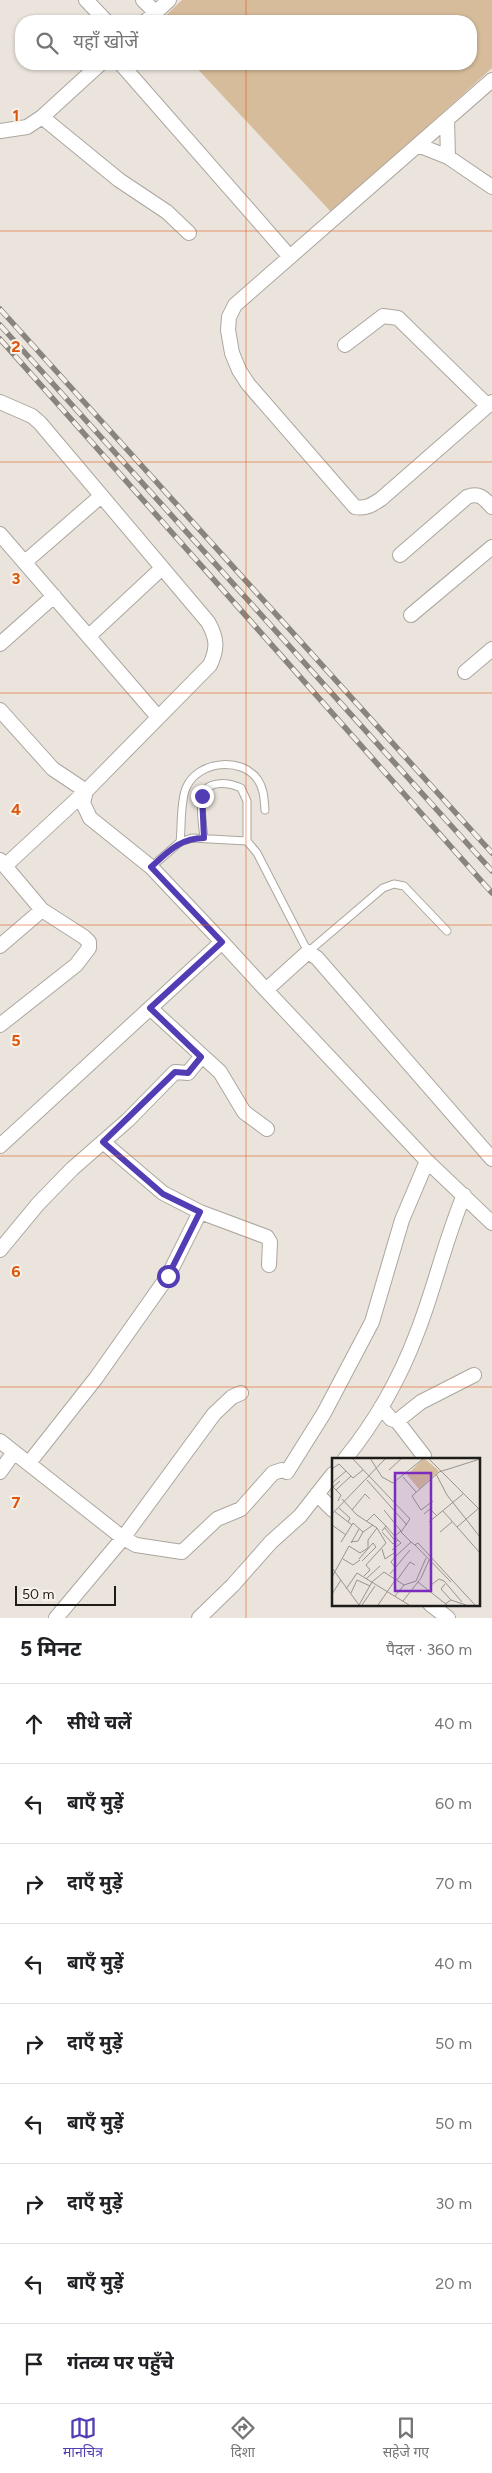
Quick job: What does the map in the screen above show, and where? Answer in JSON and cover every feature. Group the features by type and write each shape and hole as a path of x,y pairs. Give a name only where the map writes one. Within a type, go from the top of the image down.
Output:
{"street":[{"path":"86,0 100,15"},
{"path":"143,0 149,15"},
{"path":"152,15 169,0"},
{"path":"1,130 27,127 42,117 93,70"},
{"path":"126,70 290,257"},
{"path":"345,344 383,316 398,318 490,404 381,499 372,506 362,508 356,507 248,384 232,353 228,330 229,317 235,305 492,80"},
{"path":"42,117 119,180 167,212 189,233"},
{"path":"446,120 448,157"},
{"path":"418,145 448,157 492,187"},
{"path":"0,402 32,416 40,423 208,622 217,644 216,653 210,665 86,791 2,863 42,910 89,942 89,948 84,958 76,965 0,1025"},
{"path":"400,555 467,497 473,494 481,496 492,507"},
{"path":"25,562 101,496"},
{"path":"0,534 158,717"},
{"path":"411,615 492,547"},
{"path":"89,636 162,568"},
{"path":"0,644 54,596"},
{"path":"465,672 492,649"},
{"path":"0,710 53,769 86,791"},
{"path":"86,791 82,803 90,818 151,867 427,1161 464,1194 492,1223"},
{"path":"3,938 42,910"},
{"path":"0,1146 222,942"},
{"path":"266,990 308,952 317,958 492,1159"},
{"path":"150,1008 201,1057 220,1072 244,1112 267,1129"},
{"path":"0,1250 38,1204 72,1169 103,1142 175,1072 188,1073 201,1057"},
{"path":"103,1142 163,1194 200,1212 268,1237 270,1242 270,1265"},
{"path":"0,1441 123,1538 136,1544 182,1552 217,1519 241,1509 273,1473 282,1470 287,1472 324,1413 372,1322 402,1220 427,1161"},
{"path":"346,1458 381,1407 417,1333 464,1194"},
{"path":"29,1463 96,1378 168,1276 200,1212"},
{"path":"397,1421 421,1402 474,1375"},
{"path":"56,1618 123,1538 214,1414 232,1397 241,1393"},
{"path":"381,1407 391,1419 397,1421 424,1456"},
{"path":"0,1472 14,1452"},
{"path":"199,1618 233,1586 271,1542 300,1516 332,1475"},
{"path":"317,1494 332,1509"},
{"path":"433,1606 448,1618"}],"lane":[{"path":"180,842 187,787 198,773 208,767 242,767 254,775 263,790 265,810"},
{"path":"204,838 202,796 206,789 213,785 230,784 241,788 247,801 246,841"},
{"path":"151,867 180,842 192,838 246,841 257,853 308,952 383,888 394,884 404,886 447,931"}],"shaded area":[{"path":"182,0 492,0 492,68 332,213 199,70 477,70 477,15 166,15"}],"railway":[{"path":"0,309 492,853"},
{"path":"0,325 492,871"},
{"path":"0,339 492,893"}],"route":[{"path":"168,1276 200,1212 163,1194 103,1142 128,1120 175,1072 188,1073 201,1057 150,1008 222,942 151,867 180,842 192,838 204,838 202,796"}]}
